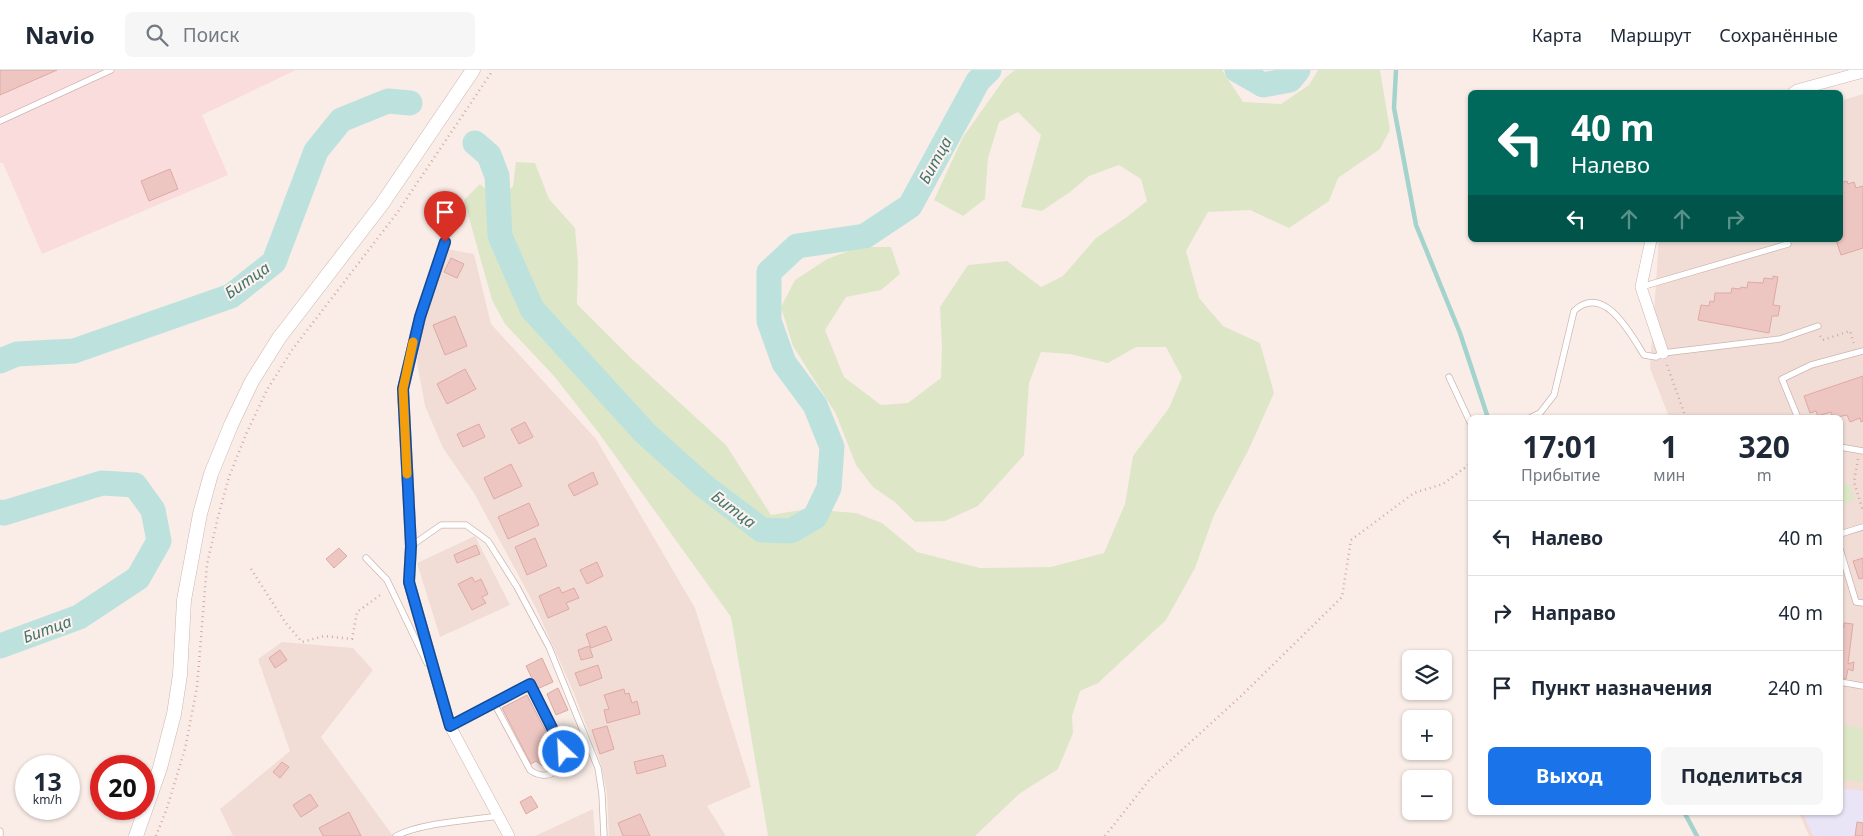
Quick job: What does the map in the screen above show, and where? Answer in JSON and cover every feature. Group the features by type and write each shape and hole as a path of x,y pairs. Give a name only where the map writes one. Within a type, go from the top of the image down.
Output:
{"street":[{"path":"136,836 160,768 174,714 180,676 184,600 200,514 211,474 231,425 252,381 279,338 382,204 473,70"},
{"path":"1797,90 1863,72"},
{"path":"445,242 420,317 403,389 411,546 409,582 450,726 509,836"},
{"path":"1651,242 1641,287 1663,353"}],"lane":[{"path":"0,121 112,70"},
{"path":"1641,287 1788,244"},
{"path":"1536,415 1540,413 1554,395 1574,311 1588,302 1600,302 1610,309 1644,355 1656,357 1663,353 1780,340 1818,326"},
{"path":"1797,415 1782,379 1811,365 1860,352"},
{"path":"1449,378 1468,418"},
{"path":"1843,448 1861,451"},
{"path":"411,546 441,525 466,525 488,541 517,587 549,646 598,768 602,794 604,836"},
{"path":"1843,533 1863,527"},
{"path":"366,558 387,580 435,677"},
{"path":"1843,559 1856,602 1863,604"},
{"path":"1843,683 1863,686"},
{"path":"450,726 530,684 562,746 564,759 559,770 548,776 535,774 530,770 494,703"},
{"path":"396,836 403,832 431,826 499,816"},
{"path":"0,831 0,836"}],"path":[{"path":"156,836 167,808 188,732 197,687 207,564 229,477 247,432 267,390 292,350 397,213 493,70"},
{"path":"1823,340 1850,331 1860,352"},
{"path":"1663,353 1685,415"},
{"path":"1861,451 1854,482 1863,511"},
{"path":"1105,836 1150,779 1240,697 1342,597 1352,540 1414,493 1443,484 1468,465"},
{"path":"251,569 285,622 302,642 324,636 352,639 357,612 390,588"}],"shaded area":[{"path":"0,70 296,70 202,115 228,175 42,254 3,163 0,163"},
{"path":"1863,94 1863,836 1809,836 1800,815 1843,815 1843,415 1668,415 1650,368 1659,242 1843,242 1843,100"},
{"path":"447,249 474,254 491,324 596,439 695,608 751,787 707,806 726,836 609,836 607,794 601,764 573,691 536,608 474,493 443,448 425,406 417,362 421,333"},
{"path":"475,536 510,605 440,637 417,563"},
{"path":"282,642 353,648 373,670 321,737 393,836 233,836 220,809 290,751 258,659"},
{"path":"1843,788 1863,791 1863,836 1813,836 1804,815 1843,815"},
{"path":"593,809 595,836 535,836"}],"green space":[{"path":"1015,70 1222,70 1243,102 1281,104 1309,85 1318,70 1380,70 1390,130 1380,149 1338,178 1329,201 1289,228 1250,210 1208,212 1186,251 1199,298 1223,326 1260,343 1274,393 1249,449 1214,515 1195,568 1166,620 1098,683 1080,691 1072,716 1073,733 1058,769 1019,794 975,836 768,836 731,617 598,432 554,376 505,324 492,300 464,200 480,184 499,200 513,186 516,162 535,163 549,199 575,228 578,262 577,304 633,360 726,445 771,515 807,509 856,513 882,523 917,552 980,568 1051,567 1104,553 1125,504 1133,456 1169,408 1182,377 1166,347 1136,347 1108,363 1070,354 1041,352 1029,383 1024,455 978,506 945,521 915,522 896,503 873,487 856,465 836,414 793,346 781,307 795,280 827,259 859,247 891,247 900,274 881,290 846,297 825,330 844,377 881,405 908,403 941,378 940,307 968,265 1007,261 1041,287 1063,276 1096,238 1147,201 1141,179 1119,165 1089,176 1042,211 1021,207 1041,135 1018,112 999,122 988,158 985,199 963,216 934,200 963,137 1005,78"},
{"path":"1843,484 1850,484 1855,500 1843,504"},
{"path":"1843,725 1863,728 1863,782 1843,780"}],"building":[{"path":"0,70 57,70 0,95"},
{"path":"170,169 178,189 149,201 141,181"},
{"path":"1847,181 1848,184 1854,182 1856,188 1863,186 1863,248 1841,255 1837,242 1843,242 1843,182"},
{"path":"451,258 464,264 457,278 444,272"},
{"path":"1773,276 1778,277 1773,305 1780,306 1778,316 1772,316 1769,333 1698,320 1701,305 1709,306 1710,301 1714,302 1715,293 1731,293 1732,288 1747,288 1748,282 1763,283 1764,278 1773,279"},
{"path":"455,316 467,346 445,355 433,325"},
{"path":"465,369 476,389 447,404 437,384"},
{"path":"1863,376 1863,421 1861,422 1860,418 1850,422 1847,415 1832,415 1831,412 1821,415 1818,415 1816,411 1810,413 1804,396"},
{"path":"525,422 533,437 519,444 511,429"},
{"path":"479,424 485,437 463,447 457,434"},
{"path":"511,464 522,486 494,499 484,478"},
{"path":"593,472 598,484 574,496 568,485"},
{"path":"529,503 539,525 508,539 498,517"},
{"path":"535,538 547,566 527,575 515,547"},
{"path":"476,545 480,554 457,563 454,555"},
{"path":"339,548 347,556 334,568 326,559"},
{"path":"1863,558 1863,578 1859,579 1853,561"},
{"path":"597,562 603,576 587,584 580,570"},
{"path":"472,577 475,582 481,579 488,594 482,597 486,603 472,610 458,584"},
{"path":"559,587 562,593 574,588 579,598 566,603 569,609 548,618 539,596"},
{"path":"1844,623 1853,624 1848,664 1854,662 1853,671 1848,669 1846,679 1843,678"},
{"path":"606,626 612,640 591,648 586,634"},
{"path":"589,646 593,657 581,660 578,650"},
{"path":"280,650 287,660 275,668 269,658"},
{"path":"542,658 553,682 537,689 526,666"},
{"path":"598,665 602,678 580,686 575,673"},
{"path":"558,688 568,710 556,715 547,694"},
{"path":"624,689 625,694 629,693 632,703 637,701 640,714 607,723 604,710 609,709 604,695"},
{"path":"527,695 556,751 552,753 552,761 546,766 542,766 536,761 531,764 502,708"},
{"path":"607,726 614,749 600,754 592,730"},
{"path":"663,755 666,766 637,774 634,762"},
{"path":"282,762 289,767 280,778 273,772"},
{"path":"310,794 318,806 301,817 293,805"},
{"path":"531,796 538,807 526,814 520,802"},
{"path":"349,812 361,836 323,836 319,828"},
{"path":"640,814 650,836 623,836 618,823"},
{"path":"1857,822 1863,823 1863,836 1855,836"}],"waterway":[{"name":"Битца","path":"475,143 489,155 497,176 500,236 532,309 646,434 704,486 762,530 791,531 815,517 829,488 832,447 815,405 784,363 769,321 769,272 797,246 865,236 910,206 978,81 989,70"},
{"name":"Битца","path":"1237,70 1263,85 1290,80 1298,70"},
{"path":"1396,70 1394,108 1416,225 1460,333 1487,415"},
{"name":"Битца","path":"0,361 17,354 74,351 231,296 274,262 316,151 341,120 388,101 410,103"},
{"name":"Битца","path":"0,512 4,513 102,483 135,485 153,510 159,541 138,578 79,617 0,646"},
{"path":"1686,815 1697,836"}],"slow traffic":[{"path":"407,474 403,389 413,342"}],"route":[{"path":"445,242 420,317 403,389 411,546 409,582 450,726 530,684 564,752"}]}
